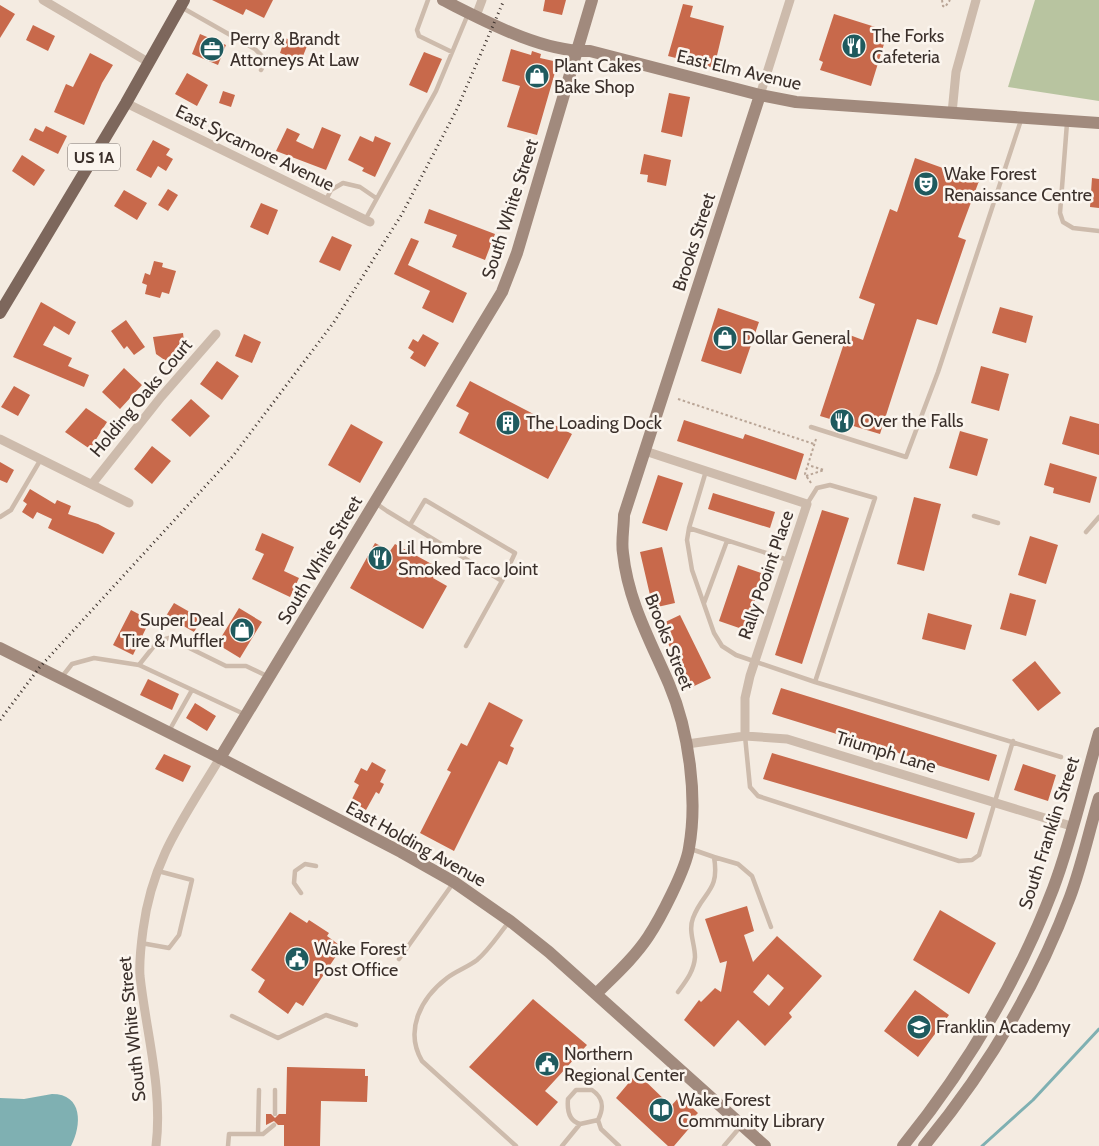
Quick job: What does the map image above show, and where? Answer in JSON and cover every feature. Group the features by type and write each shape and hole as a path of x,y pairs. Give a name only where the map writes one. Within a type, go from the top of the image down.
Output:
{"main road":[{"name":"US 1A","path":"0,313 126,103 182,3"}],"street":[{"path":"43,0 148,62"},
{"name":"East Elm Avenue","path":"443,0 510,34 577,52 590,51 760,96 796,102 1099,123"},
{"path":"472,14 482,0"},
{"name":"South White Street","path":"156,1146 156,1086 140,973 146,901 156,870 166,847 502,292 517,253 592,0"},
{"name":"Brooks Street","path":"597,993 622,969 649,936 682,872 689,848 691,776 687,744 670,686 639,622 628,587 622,551 624,515 790,0"},
{"path":"952,113 956,72 976,0"},
{"name":"East Sycamore Avenue","path":"126,103 368,221"},
{"name":"Holding Oaks Court","path":"92,484 161,397 216,334"},
{"path":"0,439 129,503"},
{"name":"Rally Pooint Place","path":"645,451 807,504 754,662 745,698 745,736"},
{"name":"East Holding Avenue","path":"0,648 220,758 454,882 510,921 597,993 765,1146"},
{"name":"South Franklin Street","path":"903,1146 940,1099 969,1056 1016,973 1053,887 1099,733"},
{"name":"Triumph Lane","path":"687,744 745,736 787,738 1071,826"},
{"name":"South Franklin Street","path":"924,1146 956,1106 987,1061 1042,961 1070,896 1099,798"}],"lane":[{"path":"428,0 417,30 419,36 452,52"},
{"path":"182,3 255,49 266,60 261,70"},
{"path":"368,221 376,198 436,92 452,52 472,14"},
{"path":"811,427 906,457 938,372 1022,118"},
{"path":"1067,122 1060,213 1063,222 1073,228 1099,231"},
{"path":"326,201 331,190 343,184 360,187 376,198"},
{"path":"0,517 11,510 41,459"},
{"path":"706,471 687,540 692,570 714,633 722,646 754,662 815,682 1061,757"},
{"path":"807,504 817,488 830,485 875,498 815,682"},
{"path":"410,525 425,500 516,552 466,646"},
{"path":"375,503 502,581"},
{"path":"974,516 998,523"},
{"path":"1086,532 1099,517"},
{"path":"689,528 788,560"},
{"path":"704,603 727,540"},
{"path":"140,665 158,641 169,638 226,666 246,666 270,678"},
{"path":"60,679 72,664 94,658 140,665 247,716"},
{"path":"168,733 192,690"},
{"path":"745,736 750,787 758,796 959,860 972,860 979,855 1013,741"},
{"path":"689,848 714,858 738,864 752,876 771,927"},
{"path":"678,992 690,976 695,956 691,937 693,919 714,887 716,869 714,858"},
{"path":"300,894 294,883 296,871 305,864 316,866"},
{"path":"141,943 169,948 179,935 192,880 156,870"},
{"path":"399,959 454,882"},
{"path":"510,921 478,959 448,977 434,989 423,1004 416,1022 414,1036 417,1052 422,1061 516,1146"},
{"path":"232,1016 278,1038 326,1015 356,1025"},
{"path":"598,1120 580,1124 573,1121 567,1106 568,1099 576,1090 584,1089 598,1094 603,1107 598,1120 601,1129 619,1146"},
{"path":"258,1134 259,1090"},
{"path":"275,1090 275,1114"},
{"path":"562,1146 580,1124"},
{"path":"724,1146 742,1124"},
{"path":"228,1146 229,1134 263,1134 274,1125"}],"path":[{"path":"942,0 945,7 950,0"},
{"path":"678,399 814,444"},
{"path":"812,484 806,476 816,438"},
{"path":"806,476 824,470 808,465"}],"green space":[{"path":"1035,0 1099,0 1099,101 1008,87"}],"water":[{"path":"52,1094 62,1095 70,1099 75,1105 78,1120 75,1138 71,1146 0,1146 0,1098 24,1099"}],"building":[{"path":"212,0 273,0 264,18 246,9 243,15"},
{"path":"545,0 566,0 562,15 543,11"},
{"path":"683,4 693,6 690,17 724,26 714,68 668,56"},
{"path":"0,5 15,14 0,38"},
{"name":"The Forks Cafeteria","path":"834,14 888,31 871,86 820,70 823,62 819,60"},
{"path":"33,25 55,36 48,51 26,40"},
{"path":"200,34 226,45 218,65 192,54"},
{"path":"285,38 307,46 301,61 280,53"},
{"path":"511,49 531,55 532,51 541,54 540,58 558,62 537,135 507,127 520,86 502,81"},
{"path":"424,52 442,59 427,93 409,85"},
{"path":"90,53 113,65 102,83 84,125 54,112 66,84 73,87"},
{"path":"187,73 208,85 197,106 175,94"},
{"path":"223,91 235,95 231,107 219,103"},
{"path":"669,93 690,97 682,137 661,132"},
{"path":"46,126 67,136 58,154 29,140 35,128 43,132"},
{"path":"322,127 341,135 326,170 276,151 287,128 300,134 296,141 313,149"},
{"path":"360,136 373,142 375,136 391,143 375,177 362,171 364,168 348,160"},
{"path":"153,140 170,149 166,155 173,159 166,171 158,166 151,178 136,170"},
{"path":"644,154 671,160 666,186 647,182 648,175 640,174"},
{"path":"22,155 45,170 34,186 12,171"},
{"path":"915,158 979,181 958,237 966,240 937,325 917,319 880,434 820,416 847,334 863,340 875,304 859,298 890,209 897,212"},
{"path":"1092,178 1099,179 1099,208 1090,207"},
{"path":"168,189 178,195 168,211 158,205"},
{"path":"124,190 147,203 137,220 114,206"},
{"path":"261,203 278,210 268,235 250,227"},
{"path":"429,209 495,234 485,260 452,247 457,235 424,223"},
{"path":"332,236 352,245 340,271 319,262"},
{"path":"411,238 419,241 408,265 467,293 453,323 422,308 430,291 394,274"},
{"path":"154,261 163,263 162,267 176,271 169,294 162,292 160,298 145,294 147,285 142,283 145,273 150,275"},
{"path":"41,302 76,322 69,335 54,326 43,345 72,358 68,366 89,375 84,387 13,357"},
{"path":"1000,307 1033,316 1026,343 992,333"},
{"path":"718,308 759,322 741,374 701,361"},
{"path":"126,320 145,347 134,355 127,346 124,349 111,331"},
{"path":"183,333 186,358 166,361 156,354 153,337"},
{"path":"244,334 261,342 252,363 235,356"},
{"path":"423,334 439,343 425,367 410,358 414,352 408,348 413,339 418,342"},
{"path":"217,361 239,376 222,400 200,384"},
{"path":"981,366 1009,374 999,411 971,403"},
{"path":"124,368 142,385 120,409 102,392"},
{"name":"The Loading Dock","path":"470,381 572,434 548,479 459,433 469,413 456,406"},
{"path":"14,386 30,395 18,416 1,407"},
{"path":"191,399 210,416 190,437 171,420"},
{"path":"86,408 107,422 90,449 65,432"},
{"path":"1070,416 1099,424 1099,455 1062,444"},
{"path":"684,420 743,439 745,434 804,454 796,480 677,441"},
{"path":"351,424 383,442 360,483 328,465"},
{"path":"960,431 988,439 977,476 949,468"},
{"path":"152,446 171,461 152,484 134,469"},
{"path":"0,462 14,470 7,483 0,480"},
{"path":"1050,463 1097,477 1090,503 1053,493 1054,488 1044,485"},
{"path":"658,475 683,483 667,531 642,523"},
{"path":"30,489 55,504 57,500 71,506 68,514 98,524 115,533 103,554 48,528 52,519 37,512 33,519 22,512 27,504 23,501"},
{"path":"713,493 775,512 770,528 708,509"},
{"path":"914,497 941,504 924,571 897,564"},
{"path":"822,510 849,518 802,664 775,655"},
{"path":"262,533 294,547 284,571 299,578 290,597 252,579 264,554 255,550"},
{"path":"1030,536 1058,545 1046,584 1018,575"},
{"path":"375,543 390,551 395,544 439,568 433,578 447,586 423,629 350,588"},
{"path":"662,547 675,603 653,608 640,552"},
{"path":"738,565 764,574 745,630 719,621"},
{"path":"1010,593 1036,600 1026,636 1000,629"},
{"path":"174,603 202,619 194,632 166,616"},
{"path":"239,608 262,622 240,658 217,644"},
{"path":"131,610 150,620 133,655 113,645"},
{"path":"928,613 972,625 965,650 922,639"},
{"path":"680,615 711,678 690,688 659,625"},
{"path":"1035,661 1061,693 1038,711 1012,680"},
{"path":"148,679 179,694 172,710 140,695"},
{"path":"781,688 997,755 989,781 772,714"},
{"path":"489,702 523,720 510,746 514,748 507,765 499,761 454,851 420,833 451,772 447,770 461,743 467,746"},
{"path":"195,703 216,716 207,731 186,718"},
{"path":"772,753 975,813 967,839 763,779"},
{"path":"164,754 191,766 183,782 155,769"},
{"path":"372,762 386,770 380,782 384,784 379,794 376,792 366,810 351,801 359,785 354,782 361,768 367,771"},
{"path":"1023,764 1056,775 1048,801 1014,790"},
{"path":"747,906 754,931 744,935 753,962 777,936 822,976 789,1013 792,1017 765,1046 738,1020 714,1047 684,1020 699,1000 701,1002 715,988 721,992 727,961 720,963 705,919","holes":["768,974 784,988 769,1006 753,992"]},
{"path":"940,910 996,943 969,994 913,960"},
{"name":"Wake Forest Post Office","path":"290,912 307,923 309,920 329,933 327,936 342,947 303,1006 296,1002 288,1014 258,992 265,980 251,970"},
{"path":"915,990 949,1015 918,1057 884,1031"},
{"path":"533,999 587,1045 545,1091 558,1102 537,1126 469,1067"},
{"path":"287,1067 365,1069 365,1076 368,1076 367,1102 321,1101 320,1146 284,1146 284,1125 278,1125 274,1121 266,1125 266,1114 271,1114 275,1118 279,1114 286,1114"},
{"name":"Wake Forest Community Library","path":"637,1073 671,1106 680,1096 698,1113 689,1122 692,1125 674,1146 668,1146 616,1098"}],"waterway":[{"path":"982,1146 1033,1100 1099,1029"}],"railway":[{"path":"0,720 39,668 233,456 334,322 402,214 457,109 504,0"}],"place":[{"name":"The Forks Cafeteria","path":"854,46"},
{"name":"Perry & Brandt Attorneys At Law","path":"212,49"},
{"name":"Plant Cakes Bake Shop","path":"537,76"},
{"name":"Wake Forest Renaissance Centre","path":"926,184"},
{"name":"Dollar General","path":"725,338"},
{"name":"Over the Falls","path":"842,421"},
{"name":"The Loading Dock","path":"508,423"},
{"name":"Lil Hombre Smoked Taco Joint","path":"380,558"},
{"name":"Super Deal Tire & Muffler","path":"242,630"},
{"name":"Wake Forest Post Office","path":"297,959"},
{"name":"Franklin Academy","path":"919,1027"},
{"name":"Northern Regional Center","path":"547,1064"},
{"name":"Wake Forest Community Library","path":"661,1110"}]}
